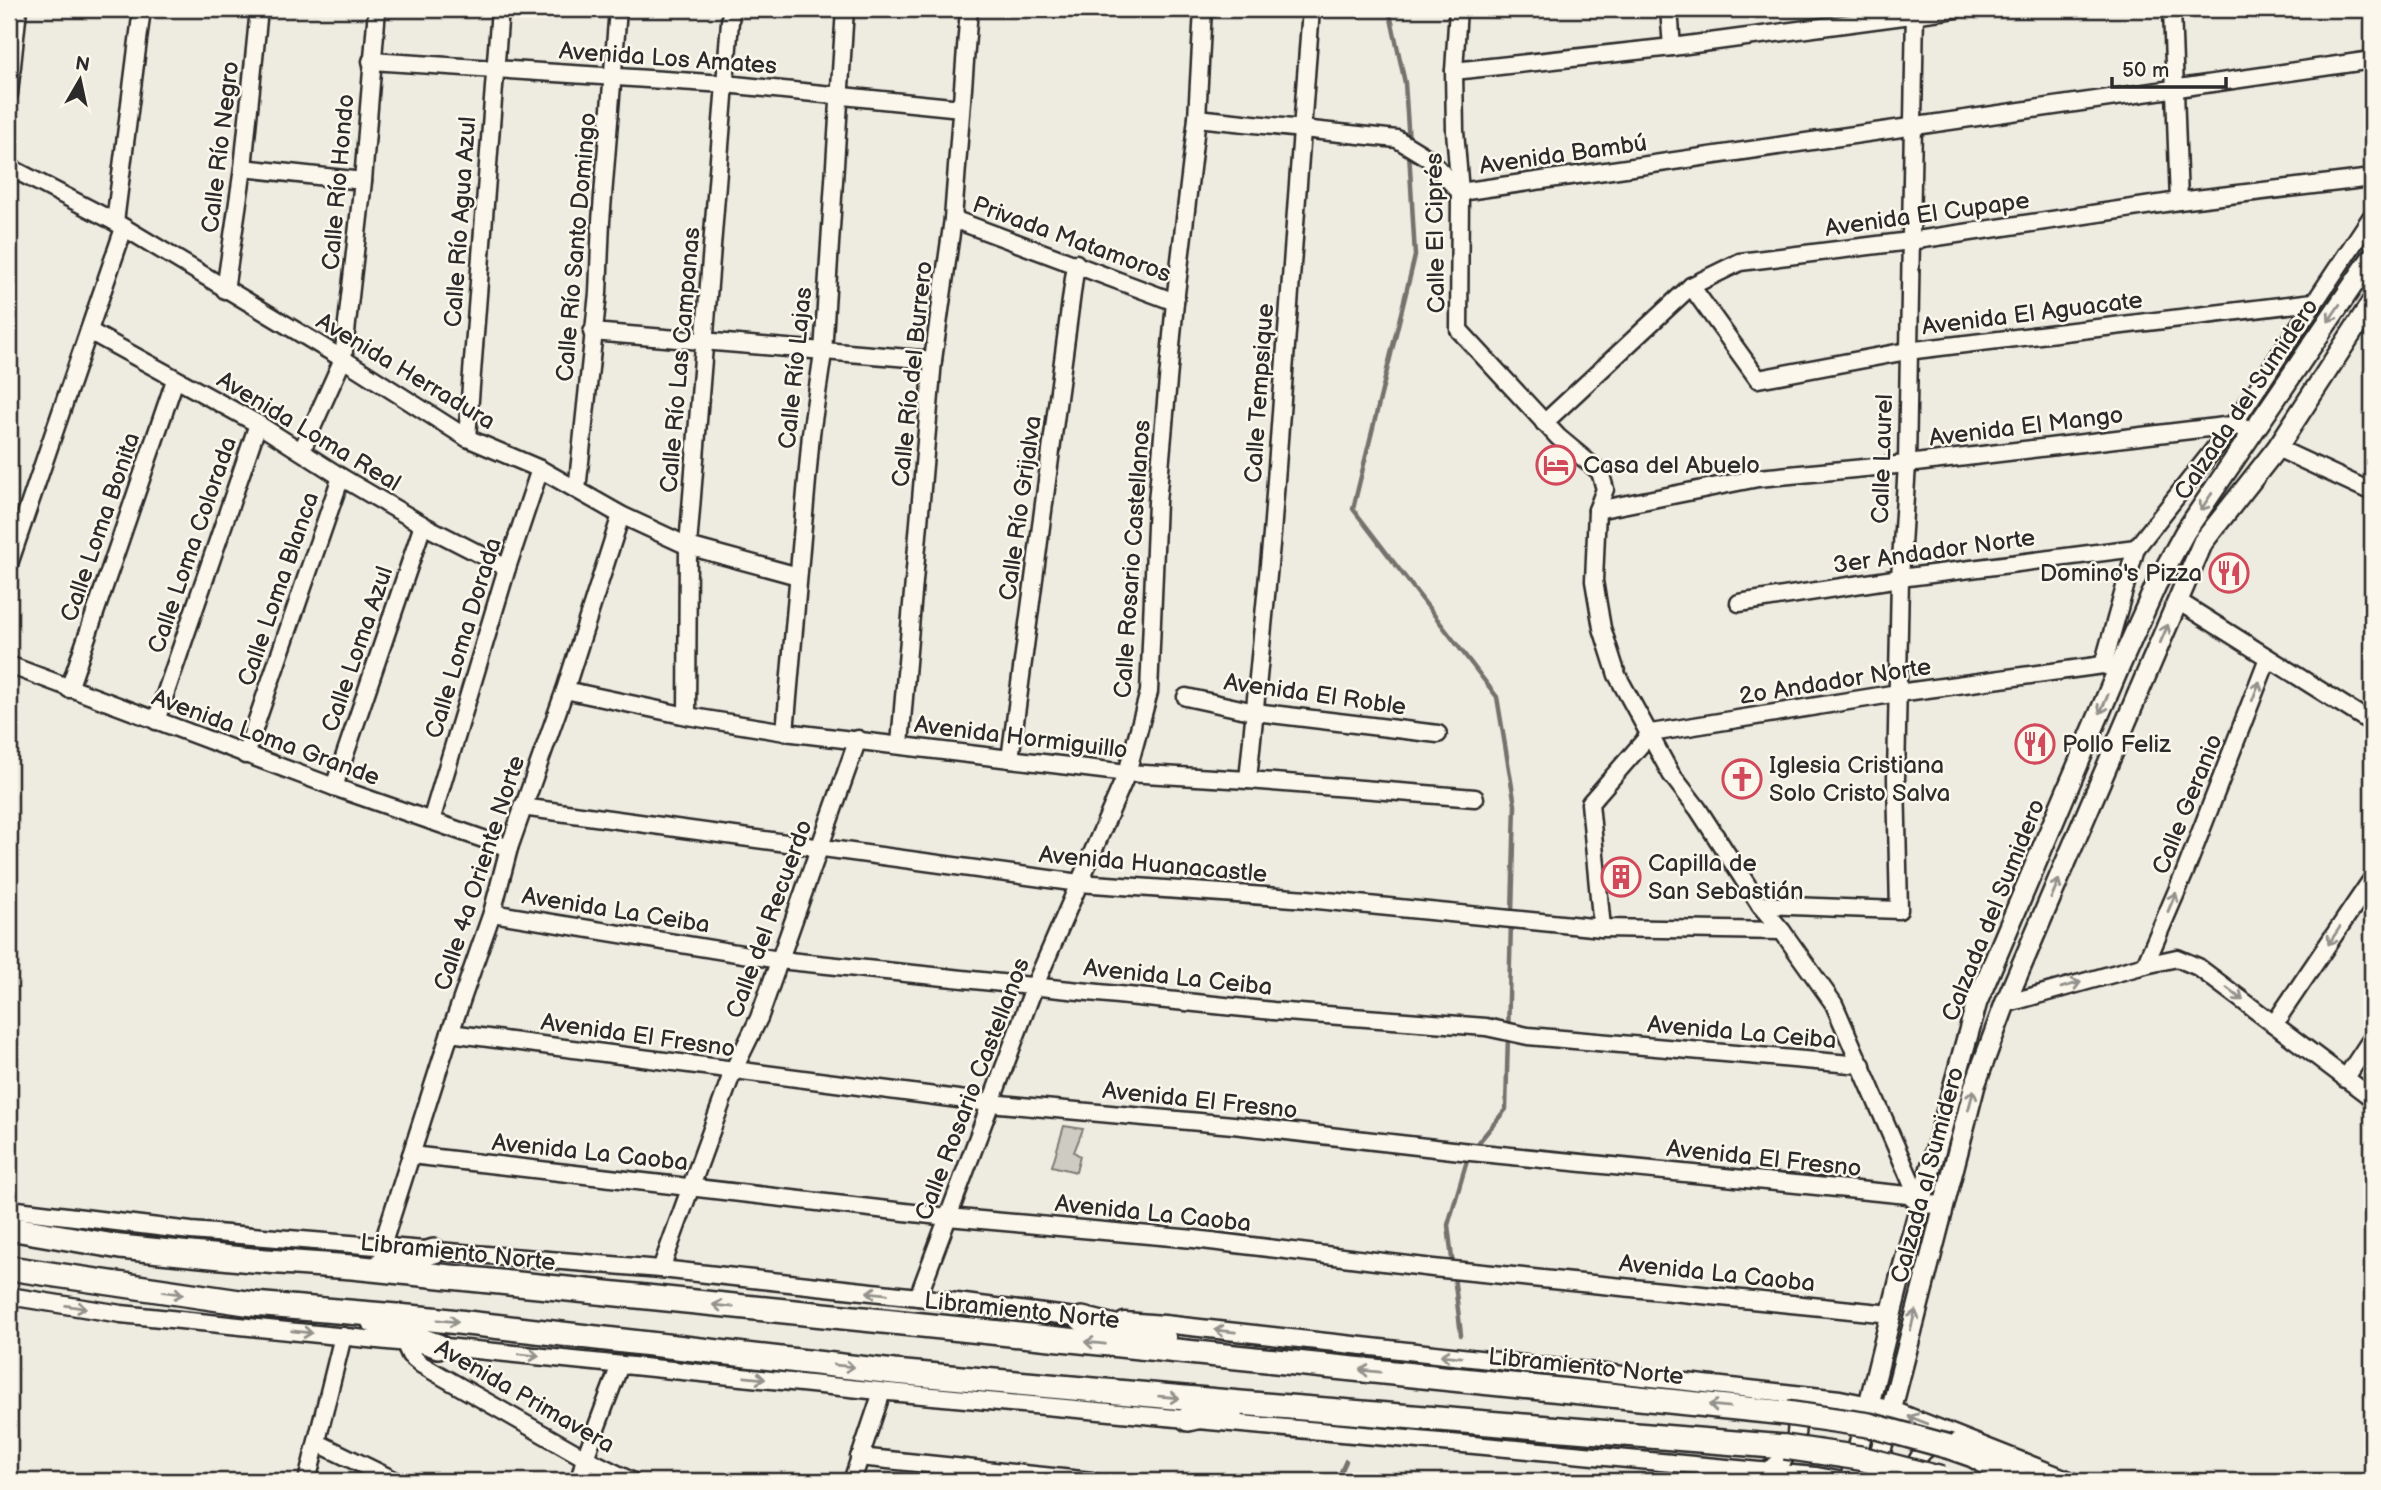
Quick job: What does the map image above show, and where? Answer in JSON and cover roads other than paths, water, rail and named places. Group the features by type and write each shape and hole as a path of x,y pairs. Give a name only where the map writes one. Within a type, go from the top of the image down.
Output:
{"highway":[{"name":"Libramiento Norte","path":"9,1228 120,1247 252,1261 352,1267 1786,1413 1869,1425 1950,1447 1973,1455 2020,1481"},
{"path":"352,1267 404,1260 434,1251"},
{"path":"9,1268 253,1304 357,1312 894,1372 1785,1447 1860,1458 1945,1480"},
{"path":"357,1312 393,1330 438,1346"},
{"path":"1082,1319 1249,1359"},
{"path":"1188,1419 1251,1404"}],"main road":[{"name":"Calzada del Sumidero","path":"1850,1481 1891,1314 1977,1002 2057,816 2111,668 2173,553 2372,257"},
{"name":"Calzada al Sumidero","path":"1873,1481 1975,1085 2005,1004 2203,542 2277,448 2372,302"},
{"path":"2057,816 2080,829"}],"street":[{"path":"9,94 18,9"},
{"path":"9,564 89,331 120,225 142,9"},
{"name":"Calle Río Negro","path":"225,290 243,167 259,9"},
{"name":"Calle Río Hondo","path":"302,450 343,359 363,181 377,9"},
{"name":"Calle Río Agua Azul","path":"467,438 500,9"},
{"name":"Calle Río Santo Domingo","path":"577,490 598,293 618,9"},
{"name":"Calle Río Las Campanas","path":"687,716 688,546 731,9"},
{"name":"Calle Río Lajas","path":"785,732 811,434 823,353 845,9"},
{"name":"Calle Río del Burrero","path":"900,744 933,360 953,219 969,9"},
{"name":"Calle Rosario Castellanos","path":"918,1297 1035,985 1127,773 1149,692 1157,502 1175,302 1197,118 1203,9"},
{"name":"Calle Tempsique","path":"1248,780 1272,534 1311,9"},
{"name":"Calle El Ciprés","path":"1458,9 1454,71 1460,191 1459,330 1544,423 1600,472 1605,489 1597,510 1594,581 1602,628 1617,675 1671,774 1698,809 1760,905 1834,1003 1922,1205"},
{"path":"1669,9 1672,47"},
{"path":"1454,71 1672,47 1915,12 1956,9"},
{"path":"2172,9 2179,201"},
{"name":"Calle Laurel","path":"1760,905 1899,910 1896,779 1900,578 1907,464 1915,12"},
{"name":"Avenida Bambú","path":"1197,118 1397,139 1428,158 1460,191 2372,60"},
{"name":"Avenida Los Amates","path":"371,61 725,84 961,108"},
{"name":"Avenida Herradura","path":"9,167 120,225 343,359 467,438 540,469 621,515 688,546 798,576"},
{"path":"243,167 363,181"},
{"name":"Avenida El Cupape","path":"1544,423 1691,286 1740,262 1910,241 2179,201 2372,178"},
{"path":"2111,668 2136,548 2233,425 2372,216"},
{"name":"Privada Matamoros","path":"953,219 1175,302"},
{"name":"Calle Río Grijalva","path":"1010,759 1076,263"},
{"name":"Avenida El Aguacate","path":"1691,286 1758,379 1907,351 2313,302"},
{"name":"Avenida Loma Real","path":"89,331 258,424 423,525 507,568"},
{"path":"592,332 933,360"},
{"name":"Calle Loma Bonita","path":"69,689 174,380"},
{"name":"Calle Loma Colorada","path":"156,721 258,424"},
{"name":"Avenida El Mango","path":"1597,510 1758,478 1907,464 2233,425 2253,431"},
{"path":"2277,448 2372,492"},
{"name":"Calle Loma Dorada","path":"430,821 540,469"},
{"name":"Calle Loma Blanca","path":"245,755 341,477"},
{"name":"Calle 4a Oriente Norte","path":"382,1246 450,1033 492,913 509,848 565,690 621,515"},
{"name":"Calle Loma Azul","path":"334,787 423,525"},
{"name":"3er Andador Norte","path":"1739,603 1900,578 2136,548"},
{"path":"2178,601 2372,723"},
{"name":"Calle Geranio","path":"2145,965 2185,872 2268,658"},
{"name":"Avenida Loma Grande","path":"9,665 245,755 509,848"},
{"name":"2o Andador Norte","path":"1651,733 1898,693 2111,668"},
{"name":"Avenida Hormiguillo","path":"565,690 687,716 785,732 1127,773 1475,798"},
{"name":"Avenida El Roble","path":"1186,697 1255,712 1438,734"},
{"path":"1602,928 1590,803 1651,733"},
{"name":"Calle del Recuerdo","path":"661,1269 733,1071 759,1018 858,739"},
{"name":"Avenida Huanacastle","path":"523,807 1079,883 1307,899 1602,928 1782,932"},
{"path":"2273,1024 2372,879"},
{"name":"Avenida La Ceiba","path":"492,913 779,960 1272,1011 1486,1027 1528,1036 1862,1065"},
{"path":"2005,1004 2145,965 2177,958 2187,960 2372,1098"},
{"name":"Avenida El Fresno","path":"450,1033 989,1103 1233,1125 1499,1155 1908,1195 1922,1205 1944,1204"},
{"path":"2346,1079 2372,1038"},
{"name":"Avenida La Caoba","path":"411,1155 948,1217 1194,1239 1433,1268 1891,1314"},
{"path":"9,1209 191,1231 661,1269 918,1297 1082,1319 1164,1324 1840,1399 1890,1409 2072,1481"},
{"path":"9,1296 121,1314 881,1392 1766,1471 1843,1481"},
{"path":"307,1481 343,1336"},
{"name":"Avenida Primavera","path":"404,1342 410,1355 422,1365 585,1458 631,1481"},
{"path":"579,1481 620,1364"},
{"path":"1766,1471 1779,1465 1789,1454 1796,1440 1797,1426 1793,1411 1785,1399 1769,1391"},
{"path":"852,1481 881,1392"},
{"path":"318,1443 396,1481"},
{"path":"1915,1481 1916,1462 1928,1447 1938,1443 1987,1447"},
{"path":"859,1457 1092,1481"}],"waterway":[{"path":"1389,9 1405,83 1409,143"},
{"path":"1409,151 1415,256 1353,509 1497,697 1515,805 1512,914"},
{"path":"1475,1147 1506,1109 1511,923"},
{"path":"1461,1335 1448,1225 1469,1154"},
{"path":"1337,1481 1346,1461"}],"place":[{"name":"Casa del Abuelo","path":"1556,465"},
{"name":"Domino's Pizza","path":"2229,573"},
{"name":"Pollo Feliz","path":"2035,744"},
{"name":"Iglesia Cristiana Solo Cristo Salva","path":"1742,779"},
{"name":"Capilla de San Sebastián","path":"1621,877"}]}
